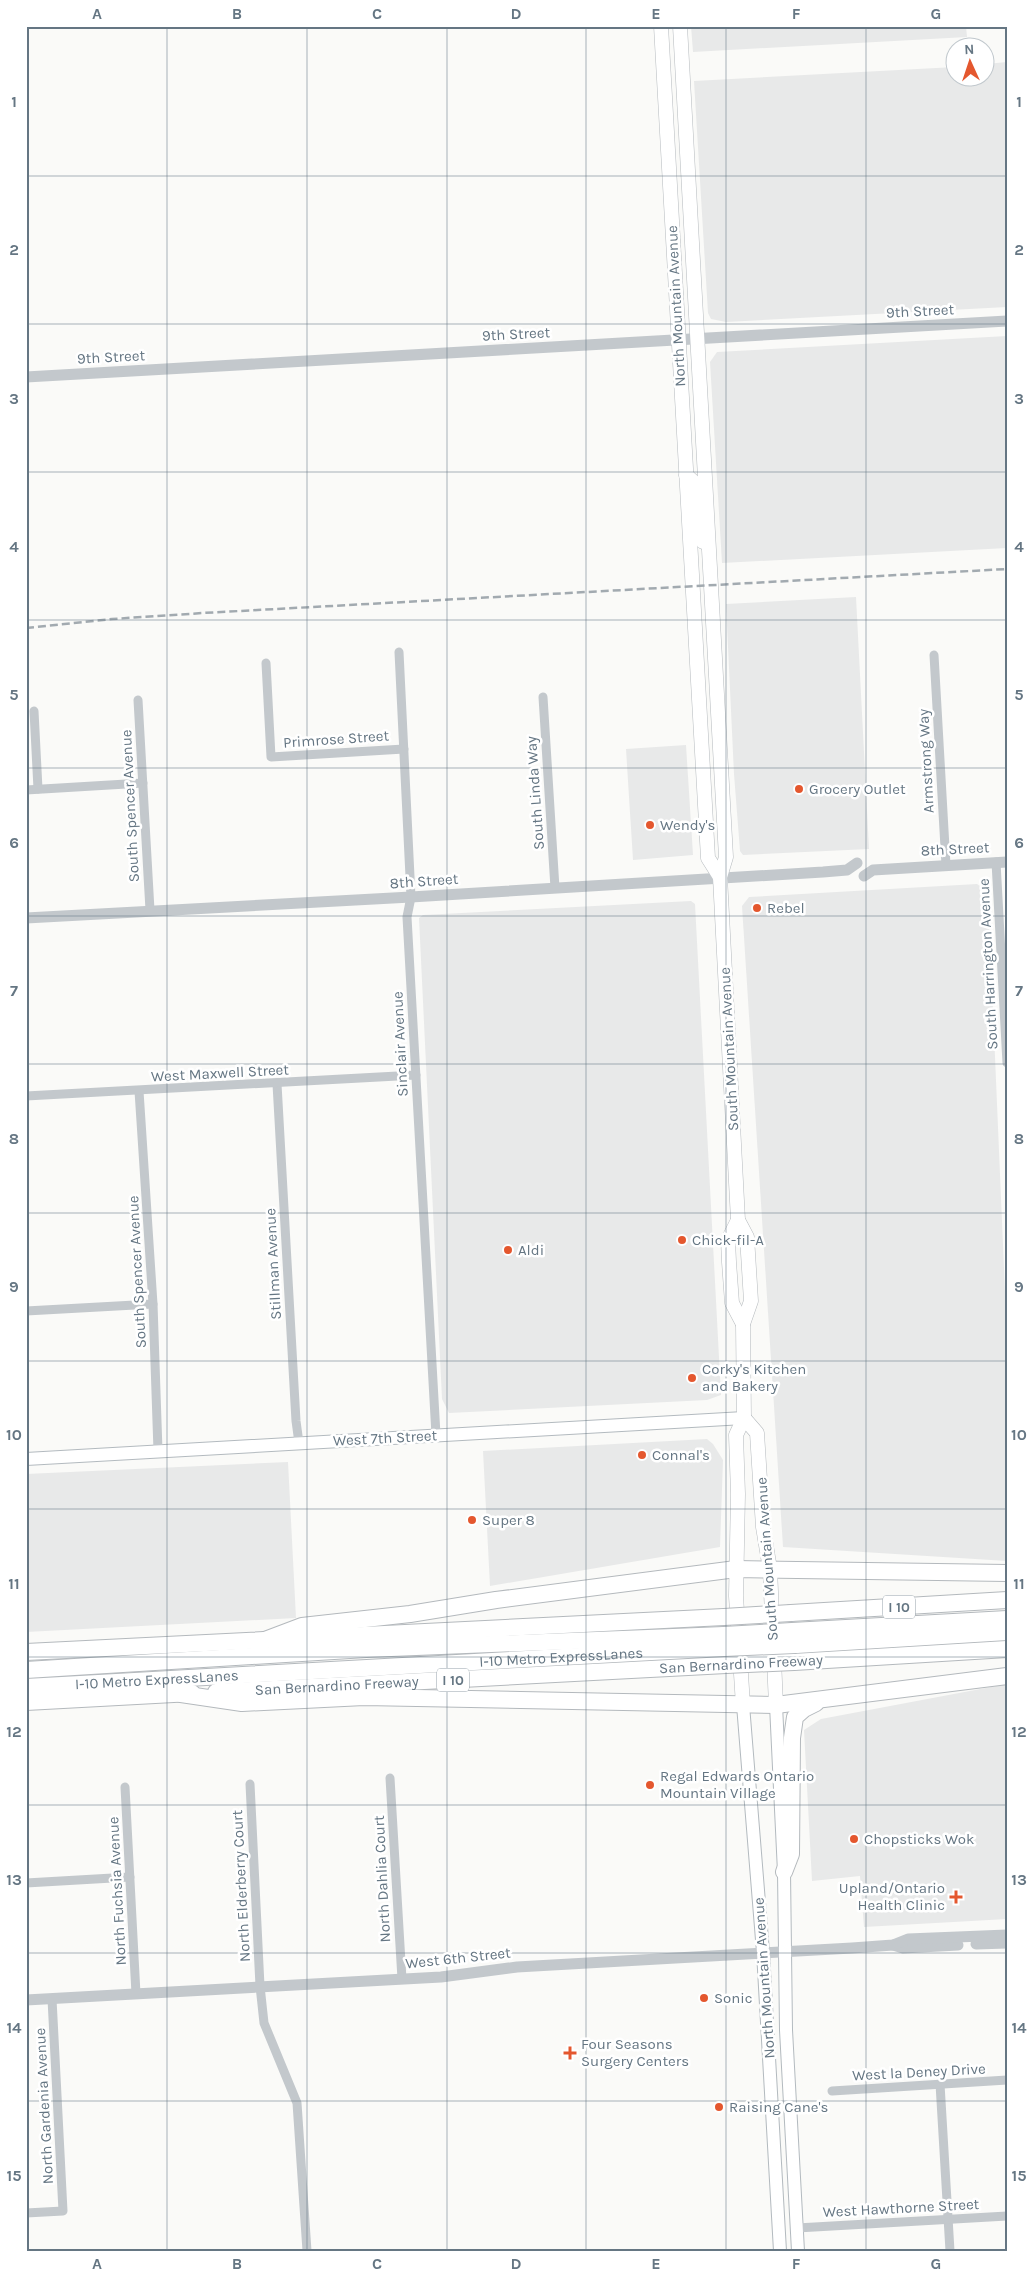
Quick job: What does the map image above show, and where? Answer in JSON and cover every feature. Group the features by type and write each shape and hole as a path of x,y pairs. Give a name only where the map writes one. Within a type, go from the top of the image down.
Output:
{"highway":[{"path":"264,1640 302,1626 401,1615 496,1600 736,1569 1007,1572"},
{"name":"I 10","path":"26,1652 791,1614 1007,1600"},
{"name":"I-10 Metro ExpressLanes","path":"794,1638 1007,1619"},
{"path":"366,1649 479,1628"},
{"name":"I-10 Metro ExpressLanes","path":"26,1670 366,1649 1007,1632"},
{"name":"I-10 Metro ExpressLanes","path":"26,1687 346,1668 724,1641"},
{"path":"942,1652 1007,1644"},
{"name":"San Bernardino Freeway","path":"26,1702 1007,1649"},
{"path":"346,1668 434,1681"},
{"path":"181,1694 242,1703 364,1697 776,1705 1007,1676"},
{"path":"784,1872 791,1854 792,1738 795,1717 804,1709 822,1700"}],"main road":[{"name":"North Mountain Avenue","path":"661,26 691,586"},
{"path":"673,26 681,44"},
{"name":"North Mountain Avenue","path":"680,26 711,585"},
{"path":"665,96 674,119 678,180 688,190"},
{"path":"670,192 681,202 683,238 693,258"},
{"path":"682,411 693,445 694,467 706,475"},
{"path":"686,475 696,484 699,531 710,558"},
{"name":"South Mountain Avenue","path":"711,585 726,857 720,877 738,1220 747,1237 751,1301 743,1324 744,1418 736,1435 738,1494 736,1569 743,1705"},
{"name":"South Mountain Avenue","path":"691,586 708,858 720,877"},
{"path":"693,618 699,627 703,640 708,728 712,732 720,733"},
{"path":"701,741 707,744 710,750 712,768 723,794"},
{"name":"South Mountain Avenue","path":"738,1220 728,1240 729,1262 732,1303 743,1324"},
{"name":"South Mountain Avenue","path":"744,1418 757,1433 763,1527 770,1569 776,1705"},
{"name":"West 7th Street","path":"26,1459 744,1418"},
{"name":"North Mountain Avenue","path":"743,1705 763,1952 780,2251"},
{"name":"North Mountain Avenue","path":"776,1705 784,1872 784,1950 797,2240"},
{"path":"796,2204 778,2229 797,2240"}],"street":[{"name":"9th Street","path":"26,377 1007,321"},
{"name":"Sinclair Avenue","path":"399,652 411,897 407,917 436,1435"},
{"name":"Armstrong Way","path":"934,655 946,865"},
{"name":"Primrose Street","path":"266,663 271,758 404,749"},
{"name":"South Linda Way","path":"543,697 555,888"},
{"name":"South Spencer Avenue","path":"138,700 150,910"},
{"path":"34,711 38,789"},
{"path":"26,790 143,783"},
{"name":"8th Street","path":"824,872 832,864 895,862 904,867 1001,862"},
{"name":"South Harrington Avenue","path":"1001,862 1007,1063"},
{"name":"8th Street","path":"26,918 411,897 720,877 824,872 832,878 896,874 904,867"},
{"name":"West Maxwell Street","path":"26,1096 277,1084 416,1075"},
{"name":"Stillman Avenue","path":"277,1084 295,1403 299,1443"},
{"name":"South Spencer Avenue","path":"139,1091 153,1304 158,1451"},
{"path":"26,1311 153,1304"},
{"name":"North Dahlia Court","path":"390,1778 402,1979"},
{"name":"North Elderberry Court","path":"250,1784 260,1986 264,2023 297,2103 307,2251"},
{"name":"North Fuchsia Avenue","path":"125,1787 136,1994"},
{"path":"26,1883 130,1877"},
{"name":"West 6th Street","path":"26,2000 465,1975 517,1967 893,1945 908,1939 1007,1935"},
{"name":"West 6th Street","path":"893,1945 903,1948 1007,1943"},
{"name":"North Gardenia Avenue","path":"26,2214 63,2211 52,1999"},
{"name":"West la Deney Drive","path":"832,2090 1007,2080"},
{"path":"940,2084 950,2251"},
{"name":"West Hawthorne Street","path":"797,2240 948,2220 1007,2216"}],"shaded area":[{"path":"691,26 966,26 967,37 946,38 693,52"},
{"path":"1007,62 1007,307 726,322 711,319 708,313 694,81 946,67 946,88 996,88 996,63"},
{"path":"1007,336 1007,548 722,563 710,362 717,352"},
{"path":"856,597 869,849 743,855 740,851 734,774 726,604"},
{"path":"686,745 693,855 633,860 626,749"},
{"path":"977,884 988,892 1007,1339 1007,1561 783,1547 742,906 749,897"},
{"path":"691,901 695,904 721,1395 707,1400 449,1413 442,1399 419,918 423,915"},
{"path":"707,1439 713,1444 723,1460 720,1547 490,1586 483,1451"},
{"path":"288,1462 296,1618 26,1632 26,1474"},
{"path":"1007,1684 1007,1919 864,1927 860,1876 812,1881 804,1730 821,1719"}],"railway":[{"path":"26,628 112,619 203,613 1007,569"}],"place":[{"name":"Grocery Outlet","path":"799,789"},
{"name":"Wendy's","path":"650,825"},
{"name":"Rebel","path":"757,908"},
{"name":"Chick-fil-A","path":"682,1240"},
{"name":"Aldi","path":"508,1250"},
{"name":"Corky's Kitchen and Bakery","path":"692,1378"},
{"name":"Connal's","path":"642,1455"},
{"name":"Super 8","path":"472,1520"},
{"name":"Regal Edwards Ontario Mountain Village","path":"650,1785"},
{"name":"Chopsticks Wok","path":"854,1839"},
{"name":"Upland/Ontario Health Clinic","path":"956,1897"},
{"name":"Sonic","path":"704,1998"},
{"name":"Four Seasons Surgery Centers","path":"570,2053"},
{"name":"Raising Cane's","path":"719,2107"}]}
